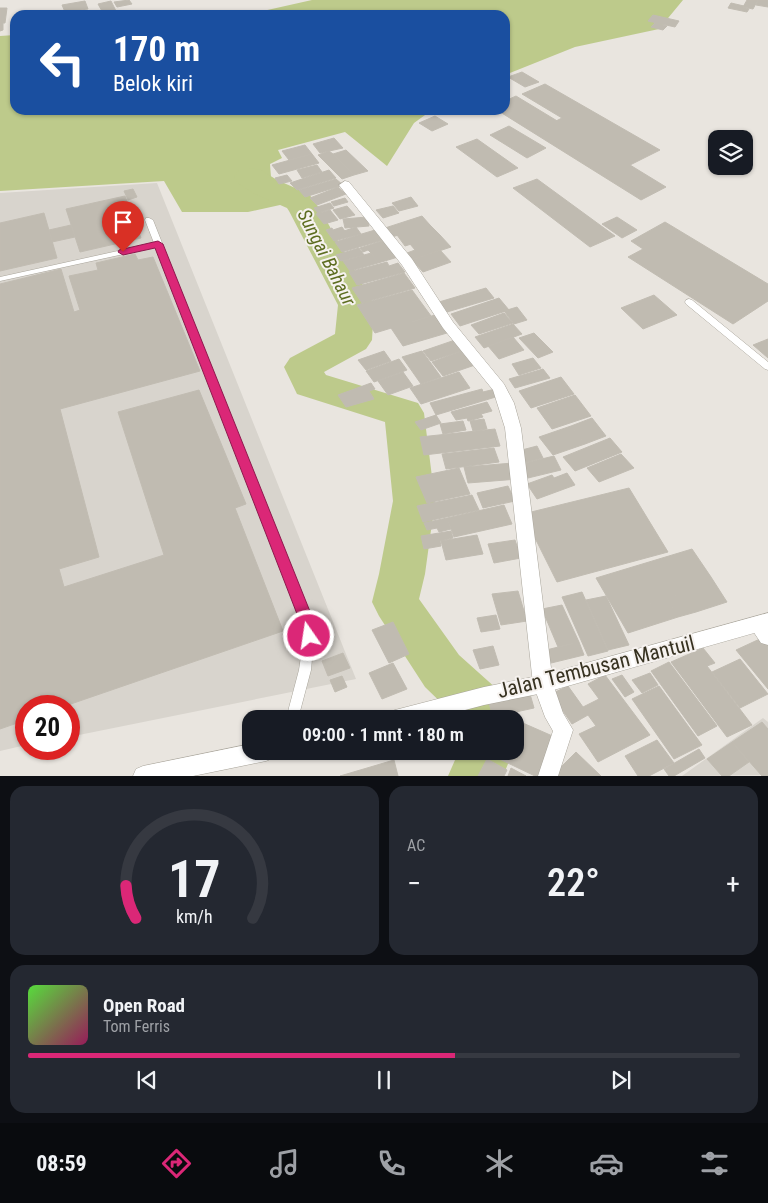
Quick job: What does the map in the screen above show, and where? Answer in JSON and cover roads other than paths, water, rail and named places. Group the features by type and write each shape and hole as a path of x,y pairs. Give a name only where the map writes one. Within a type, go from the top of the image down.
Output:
{"street":[{"path":"345,185 406,262 448,325 499,388 506,403 513,428 543,684 554,717 563,730 548,776"},
{"name":"Jalan Tembusan Mantuil","path":"432,710 765,628"},
{"path":"143,776 242,756"}],"lane":[{"path":"149,220 304,614 309,636 305,670 294,710"},
{"path":"0,279 158,244"},
{"path":"688,302 768,367"}],"waterway":[{"name":"Sungai Bahaur","path":"250,177 266,187 298,201 356,305 353,340 303,367 311,384 404,413 414,501 402,574 395,602 442,671 484,710"},
{"name":"Sungai Bahaur","path":"474,776 483,760"}]}
